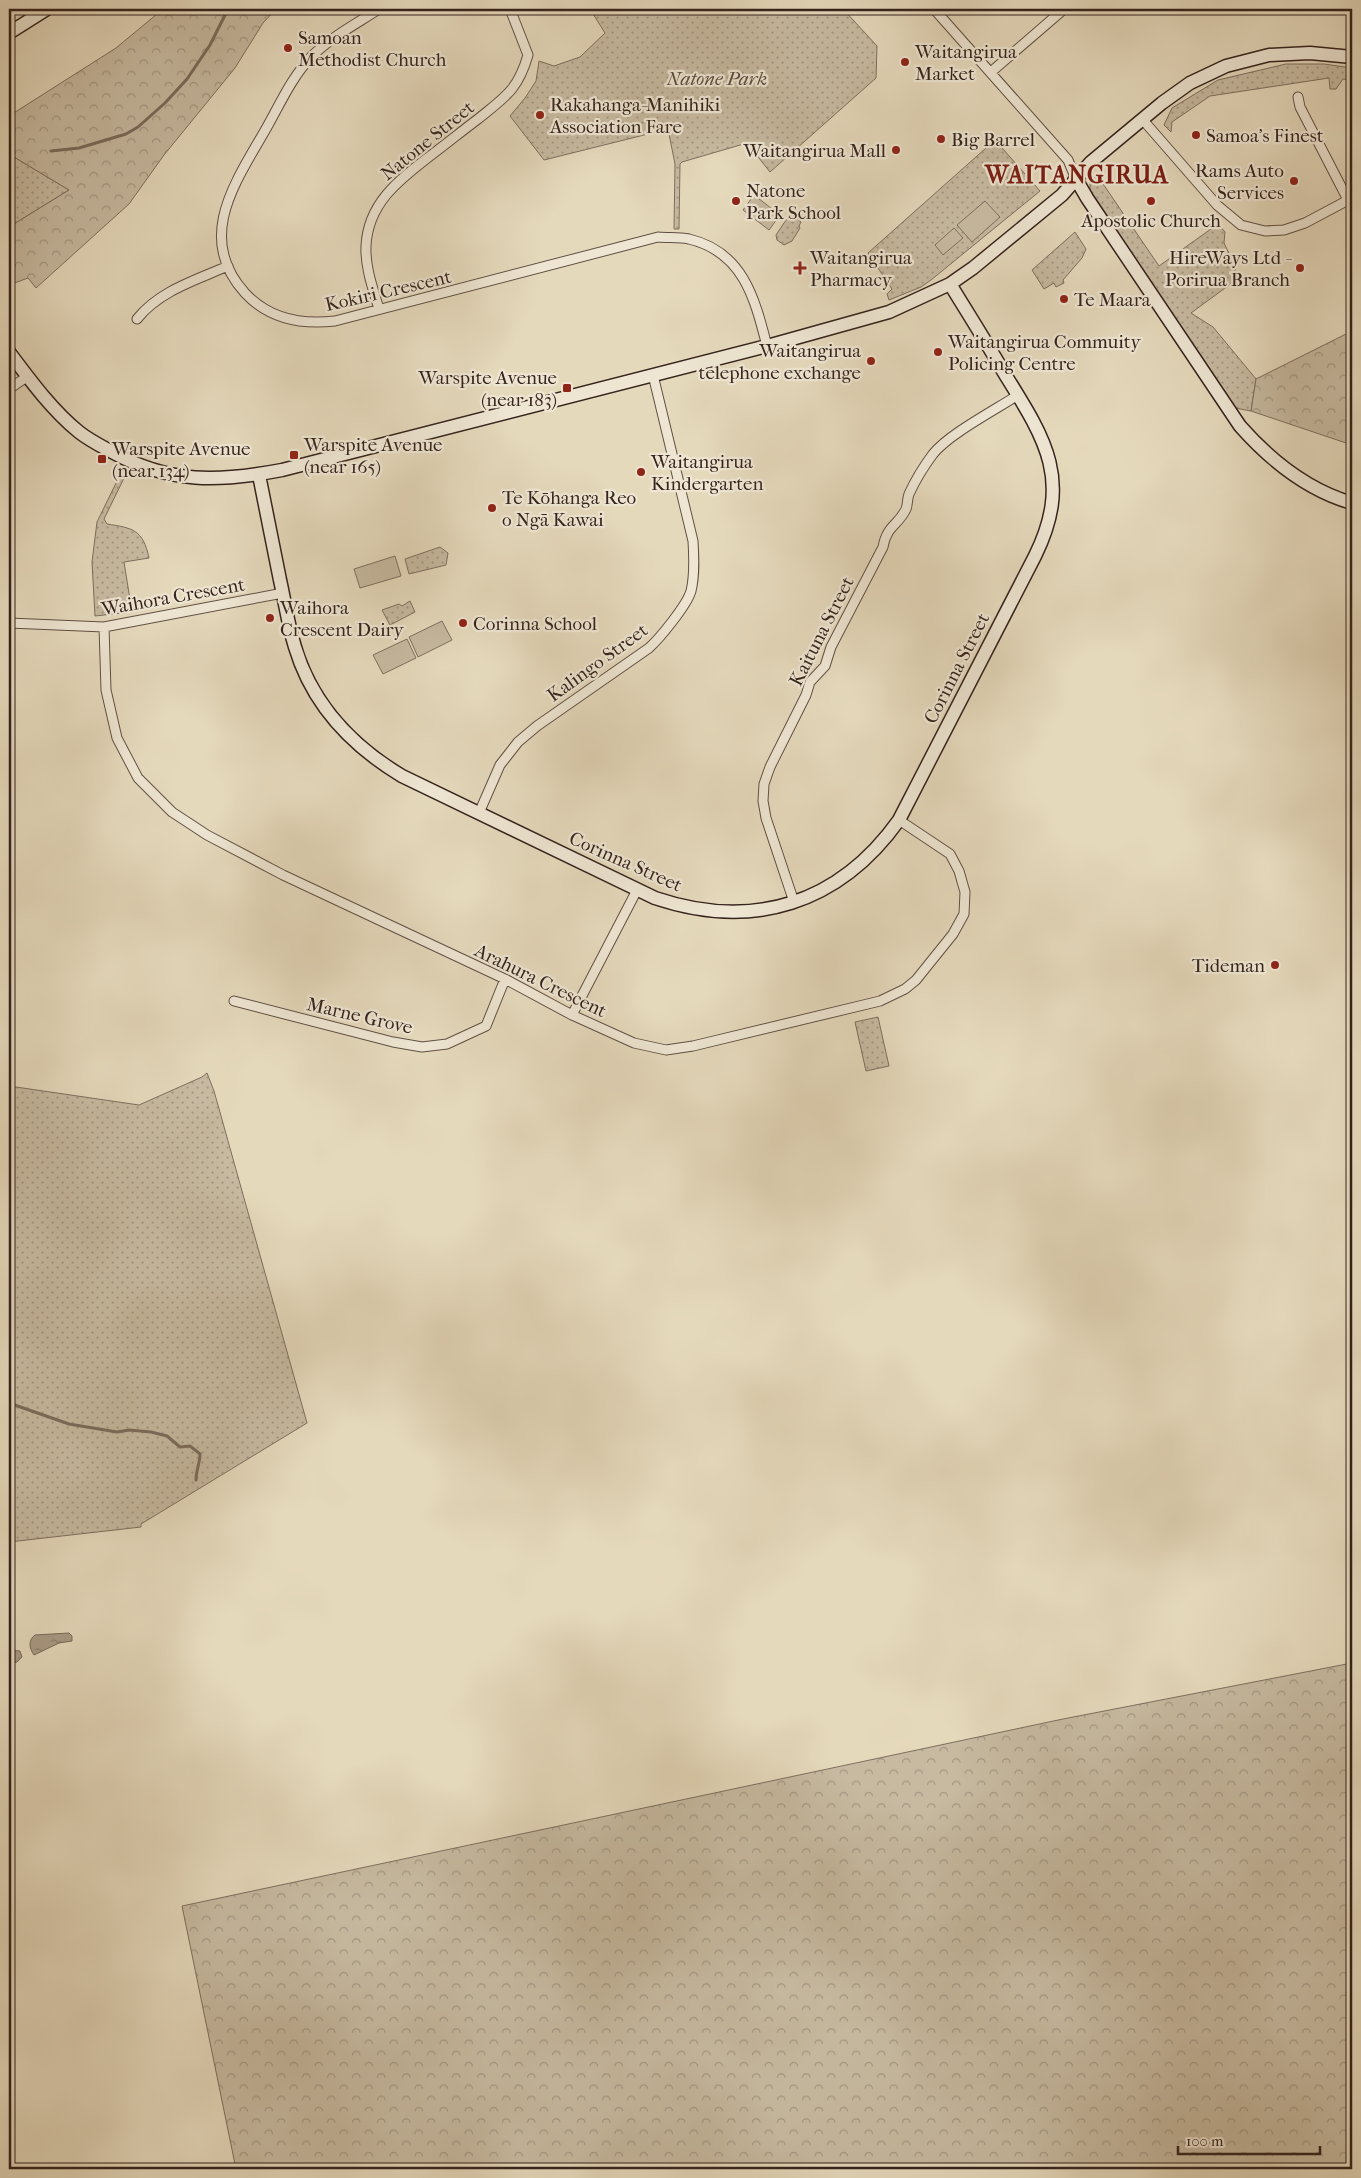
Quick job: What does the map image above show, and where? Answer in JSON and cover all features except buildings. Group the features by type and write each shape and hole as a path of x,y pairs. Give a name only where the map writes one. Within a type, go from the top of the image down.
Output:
{"main road":[{"path":"9,33 48,9"},
{"path":"9,352 59,414 80,433 129,462 164,473 191,478 233,479 259,475 767,346 889,312 950,284 1062,195 1092,162 1190,83 1239,62 1269,55 1298,53 1352,57"},
{"path":"1076,179 1240,426 1256,445 1292,474 1327,494 1352,503"},
{"name":"Corinna Street","path":"259,475 292,635 301,664 315,693 335,721 350,738 381,763 637,890 675,905 721,912 760,910 794,902 820,892 848,875 872,853 899,820 1048,525 1053,493 1050,463 1040,432 950,284"}],"street":[{"name":"Kokiri Crescent","path":"379,9 323,45 296,76 228,199 223,215 221,242 228,266 239,286 252,300 270,313 283,318 316,323 335,321 658,237 689,239 724,256 744,279 754,297 767,346"},
{"name":"Natone Street","path":"379,309 368,266 366,248 374,213 379,203 398,182 498,103 517,84 528,55 510,9"},
{"path":"934,9 1068,160 1076,179"},
{"path":"990,72 1064,9"},
{"path":"1143,120 1217,205 1241,224 1265,232 1284,230 1350,199 1300,107 1298,97"},
{"path":"137,319 145,308 163,295 228,266"},
{"name":"Kalingo Street","path":"479,813 500,765 518,742 537,726 649,648 660,637 690,593 694,563 693,541 653,375"},
{"path":"9,389 28,376"},
{"name":"Kaituna Street","path":"794,902 764,810 764,784 770,767 806,696 810,682 825,666 831,648 883,547 885,537 892,524 900,519 907,507 908,496 926,464 944,443 1018,396"},
{"name":"Waihora Crescent","path":"9,623 104,627 283,593"},
{"name":"Arahura Crescent","path":"104,627 106,690 117,738 138,778 172,812 208,835 283,875 505,979 572,1015 634,1043 666,1050 693,1046 880,1001 905,990 916,980 953,934 964,914 965,892 959,871 950,854 899,820"},
{"path":"572,1015 637,890"},
{"name":"Marne Grove","path":"234,1001 393,1042 430,1046 447,1044 486,1026 505,979"}],"green space":[{"path":"163,9 276,9 263,23 235,68 164,155 129,204 36,288 28,278 9,285 9,227 69,190 9,154 9,116 116,48"},
{"name":"Natone Park","path":"590,9 843,9 877,46 876,78 770,172 747,143 682,162 680,164 679,229 674,229 675,164 668,129 544,160 510,116 536,81 539,61 554,66 580,57 605,33"},
{"path":"1286,64 1324,64 1352,68 1352,80 1343,79 1336,89 1330,89 1329,78 1210,96 1172,122 1171,132 1164,125 1172,108 1218,80"},
{"path":"995,140 1040,191 931,280 921,287 889,300 887,294 892,289 868,253"},
{"path":"9,154 69,190 9,227"},
{"path":"1097,175 1159,266 1218,224 1225,232 1224,243 1235,266 1236,280 1191,313 1213,327 1256,379 1251,411 1235,408 1094,198 1090,190 1090,181"},
{"path":"754,195 780,215 769,230 743,210"},
{"path":"985,201 1000,217 972,242 957,225"},
{"path":"795,217 801,222 800,228 792,241 784,245 777,240 776,235 786,220"},
{"path":"954,228 963,238 943,255 935,245"},
{"path":"1075,232 1086,249 1082,258 1063,280 1064,283 1056,287 1054,283 1044,289 1032,270"},
{"path":"1352,331 1352,445 1251,411 1256,379"},
{"path":"121,473 126,474 104,519 107,524 130,529 140,536 149,558 124,562 132,612 95,616 92,562 97,522"},
{"path":"440,547 448,553 446,565 409,574 405,559"},
{"path":"395,556 401,576 360,588 354,569"},
{"path":"410,601 415,612 390,625 382,610 399,604 402,606"},
{"path":"442,621 452,640 418,657 409,637"},
{"path":"407,639 416,658 383,674 373,655"},
{"path":"878,1017 889,1066 866,1071 855,1022"},
{"path":"207,1073 214,1091 307,1423 141,1524 141,1527 9,1542 9,1086 139,1105"},
{"path":"1352,1663 1352,2169 236,2169 182,1906 1063,1719"}],"water":[{"path":"69,1633 72,1636 72,1641 59,1643 34,1655 32,1652 30,1642 35,1635"},
{"path":"9,1650 20,1651 22,1657 17,1662 9,1665"}],"waterway":[{"path":"51,151 79,148 126,134 138,127 165,103 187,79 210,45 228,9"},
{"path":"9,1403 69,1424 117,1432 129,1430 167,1436 180,1447 190,1446 200,1454 196,1480"},
{"path":"9,1511 13,1514"}],"place":[{"name":"Samoan Methodist Church","path":"288,48"},
{"name":"Waitangirua Market","path":"905,62"},
{"name":"Rakahanga-Manihiki Association Fare","path":"540,115"},
{"name":"Samoa’s Finest","path":"1196,135"},
{"name":"Big Barrel","path":"941,139"},
{"name":"Waitangirua Mall","path":"896,150"},
{"name":"Rams Auto Services","path":"1294,181"},
{"name":"Natone Park School","path":"736,201"},
{"name":"Apostolic Church","path":"1151,201"},
{"name":"Waitangirua Pharmacy","path":"800,268"},
{"name":"HireWays Ltd - Porirua Branch","path":"1300,268"},
{"name":"Te Maara","path":"1064,299"},
{"name":"Waitangirua Commuity Policing Centre","path":"938,352"},
{"name":"Waitangirua telephone exchange","path":"871,361"},
{"name":"Warspite Avenue (near 183)","path":"567,388"},
{"name":"Warspite Avenue (near 165)","path":"294,455"},
{"name":"Warspite Avenue (near 134)","path":"102,459"},
{"name":"Waitangirua Kindergarten","path":"641,472"},
{"name":"Te Kōhanga Reo o Ngā Kawai","path":"492,508"},
{"name":"Waihora Crescent Dairy","path":"270,618"},
{"name":"Corinna School","path":"463,623"},
{"name":"Tideman","path":"1275,965"}],"district":[{"name":"WAITANGIRUA","path":"1077,175"}]}
